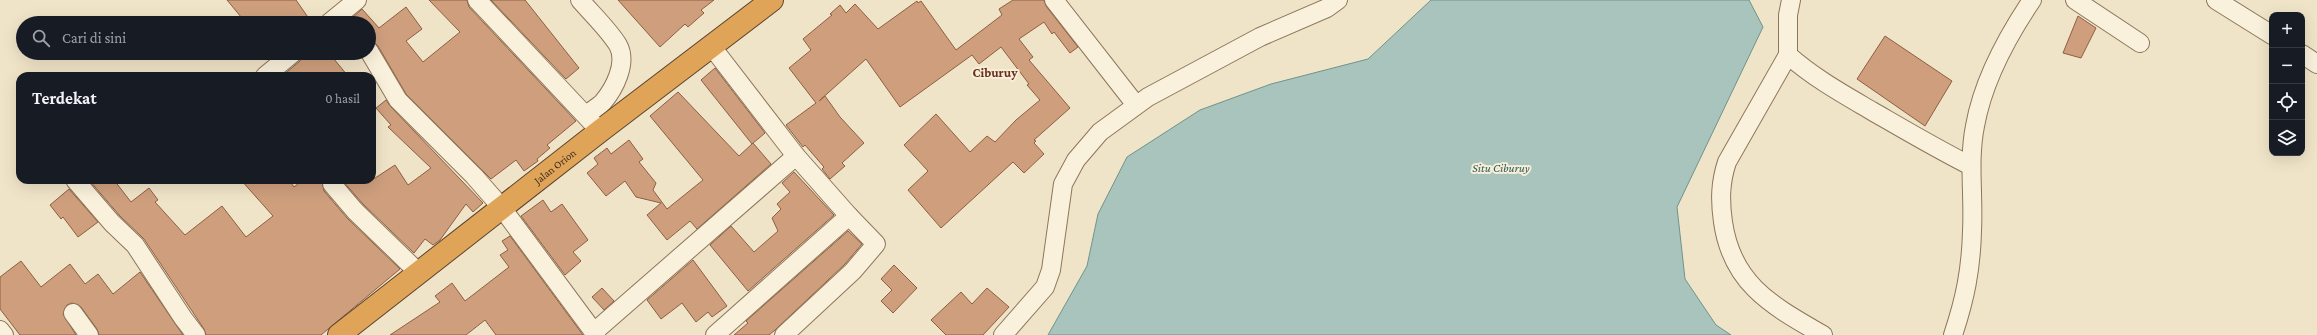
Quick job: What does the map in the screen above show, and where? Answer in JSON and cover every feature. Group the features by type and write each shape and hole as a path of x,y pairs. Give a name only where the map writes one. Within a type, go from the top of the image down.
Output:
{"highway":[{"name":"Jalan Orion","path":"339,335 600,131 772,0"}],"street":[{"path":"343,16 357,0"},
{"path":"477,0 600,131"},
{"path":"580,0 618,46 620,62 618,78 610,91 602,103 586,115"},
{"path":"1054,0 1136,105"},
{"path":"1003,335 1045,286 1051,270 1063,184 1076,160 1100,132 1148,97 1260,37 1327,8 1338,0"},
{"path":"1791,0 1788,15 1788,56 1727,162 1722,178 1720,199 1726,244 1736,266 1750,286 1790,316 1823,335"},
{"path":"1953,335 1966,295 1970,266 1972,224 1971,166 1975,126 1989,77 2021,16 2032,0"},
{"path":"2075,0 2140,43"},
{"path":"2216,0 2269,33"},
{"path":"712,47 796,156 849,216 872,238 876,246 853,271 784,335"},
{"path":"1788,56 1808,72 1936,150 1971,166"},
{"path":"2305,56 2317,64"},
{"path":"270,72 284,60"},
{"path":"374,60 398,100 474,176 502,208 595,333 796,156"},
{"path":"78,184 112,223 135,245 183,318 196,335"},
{"path":"332,184 355,211 419,273"},
{"path":"715,335 849,216"},
{"path":"73,313 89,335"},
{"path":"0,330 4,335"}],"water":[{"name":"Situ Ciburuy","path":"1431,0 1749,0 1763,27 1677,207 1685,279 1716,325 1731,335 1048,335 1087,266 1098,214 1127,157 1200,110 1271,84 1368,59"}],"building":[{"path":"227,0 296,0 307,16 240,16"},
{"path":"429,0 467,0 469,7 576,121 547,145 550,148 537,159 538,161 524,171 516,160 491,179 406,94 376,44 376,25 379,28 406,7 422,29 406,41 423,62 460,32"},
{"path":"491,0 525,0 579,68 566,79"},
{"path":"618,0 714,0 701,10 704,13 688,27 685,24 660,47"},
{"path":"1013,0 1044,0 1046,6 1078,47 1070,53 1054,32 1052,34 1044,22 1019,39 1033,57 1029,60 1070,108 1034,140 1036,141 1034,143 1044,154 1024,173 1013,162 941,228 908,190 928,171 904,145 936,114 970,152 987,136 995,142 1016,120 1040,100 1027,85 1029,84 1001,47 979,64 972,55 900,107 866,59 819,101 825,96 840,117 864,143 842,163 845,166 830,179 822,169 824,167 805,145 803,147 786,125 816,103 789,68 811,50 803,39 832,15 830,14 840,5 846,13 855,4 878,29 917,1 918,3 921,1 956,50 1002,15 999,9"},
{"path":"362,9 368,16 354,16"},
{"path":"2078,16 2096,28 2081,58 2063,53"},
{"path":"1885,36 1952,81 1925,126 1857,79"},
{"path":"335,60 345,72 287,72 300,61"},
{"path":"715,68 765,133 752,144 701,80"},
{"path":"678,92 739,156 753,143 771,164 697,229 690,221 667,240 647,215 661,203 636,197 625,181 606,196 587,173 598,164 594,158 607,148 611,154 629,140 643,159 639,162 656,183 653,190 667,209 703,180 650,116"},
{"path":"386,100 483,203 473,212 466,204 440,240 433,245 425,239 414,253 363,204 346,184 376,184 376,177 395,165 408,185 431,168 388,127 391,125 376,108"},
{"path":"794,172 834,215 748,291 710,245 731,226 754,252 778,231 772,218 781,209 777,204 790,192 782,183"},
{"path":"92,184 117,184 131,202 149,188 158,200 155,202 185,235 222,206 246,237 273,216 245,184 292,184 294,187 298,184 323,184 324,191 347,218 400,269 321,335 206,335 204,329 144,239 120,216"},
{"path":"69,189 98,222 78,237 63,217 61,219 50,205"},
{"path":"543,200 551,212 562,204 588,240 573,252 581,261 565,275 521,216"},
{"path":"848,231 862,244 845,264 775,330 769,335 734,335 748,323 746,321"},
{"path":"510,236 583,335 496,335 485,320 466,335 390,335 440,302 435,296 452,283 465,301 509,267 500,255 508,250 502,241"},
{"path":"693,260 727,306 712,317 708,312 696,322 682,303 661,319 647,300"},
{"path":"21,261 41,287 70,264 85,284 98,274 113,294 140,272 183,335 99,335 97,329 81,307 72,303 67,305 63,314 76,335 20,335 0,309 0,277"},
{"path":"894,265 917,288 893,313 881,301 892,290 881,279"},
{"path":"602,288 614,301 604,310 592,297"},
{"path":"987,288 1009,307 983,335 946,335 931,320 961,292 972,304"}],"district":[{"name":"Ciburuy","path":"995,72"}]}
